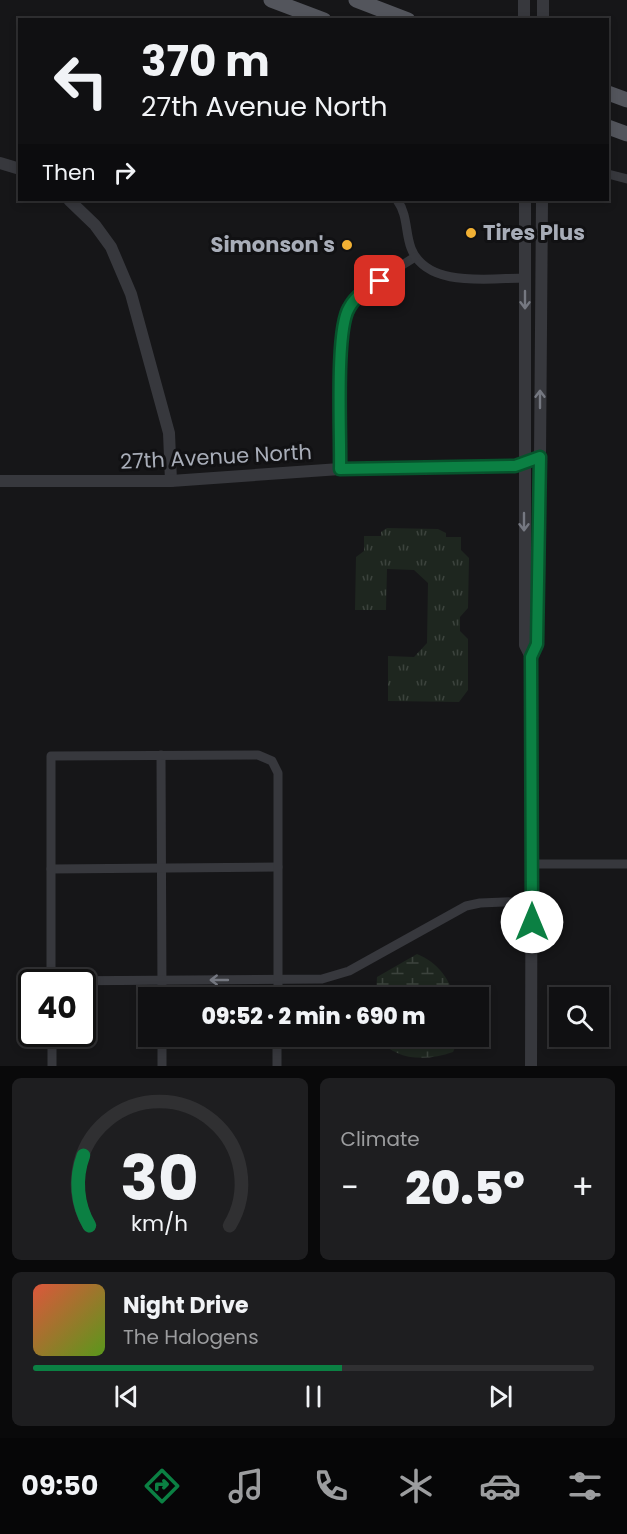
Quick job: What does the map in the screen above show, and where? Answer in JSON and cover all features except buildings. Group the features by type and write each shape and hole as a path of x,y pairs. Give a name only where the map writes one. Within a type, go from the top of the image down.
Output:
{"main road":[{"path":"271,0 319,18"},
{"path":"356,0 403,18"},
{"path":"609,93 627,100"},
{"path":"609,127 627,134"}],"street":[{"path":"524,0 524,18"},
{"path":"543,0 543,18"},
{"path":"0,163 18,168"},
{"path":"609,174 627,179"},
{"path":"70,201 95,225 111,247 131,294 169,433 171,482"},
{"path":"398,201 405,216 409,242 415,257 430,271 441,275 525,278"},
{"path":"525,201 525,645 531,657"},
{"path":"531,1066 531,657 537,644 542,201"},
{"path":"340,469 342,332 348,308 362,292 415,257"},
{"name":"27th Avenue North","path":"0,481 171,482 340,469 515,466 540,457"},
{"path":"161,755 162,987"},
{"path":"51,969 51,756 258,755 272,761 278,773 278,987"},
{"path":"532,864 627,864"},
{"path":"51,869 278,867"},
{"path":"96,982 322,979 350,971 466,906 480,903 532,901"},
{"path":"52,1047 52,1066"},
{"path":"162,1047 162,1066"},
{"path":"277,1066 278,1047"}],"green space":[{"path":"387,528 438,529 446,533 446,537 461,537 461,550 469,558 468,608 460,617 460,631 468,639 468,690 459,702 388,701 388,656 414,657 427,643 428,583 414,570 387,569 386,610 355,610 356,557 364,551 364,536 381,536 381,532"},
{"path":"417,954 441,971 451,987 376,987 377,977"},
{"path":"388,1047 455,1047 453,1052 422,1058 393,1051"}],"place":[{"name":"Tires Plus","path":"471,233"},
{"name":"Simonson's","path":"347,245"}],"route":[{"path":"380,281 362,292 348,308 344,320 340,469 515,466 540,457 537,644 531,657 532,922"}]}
